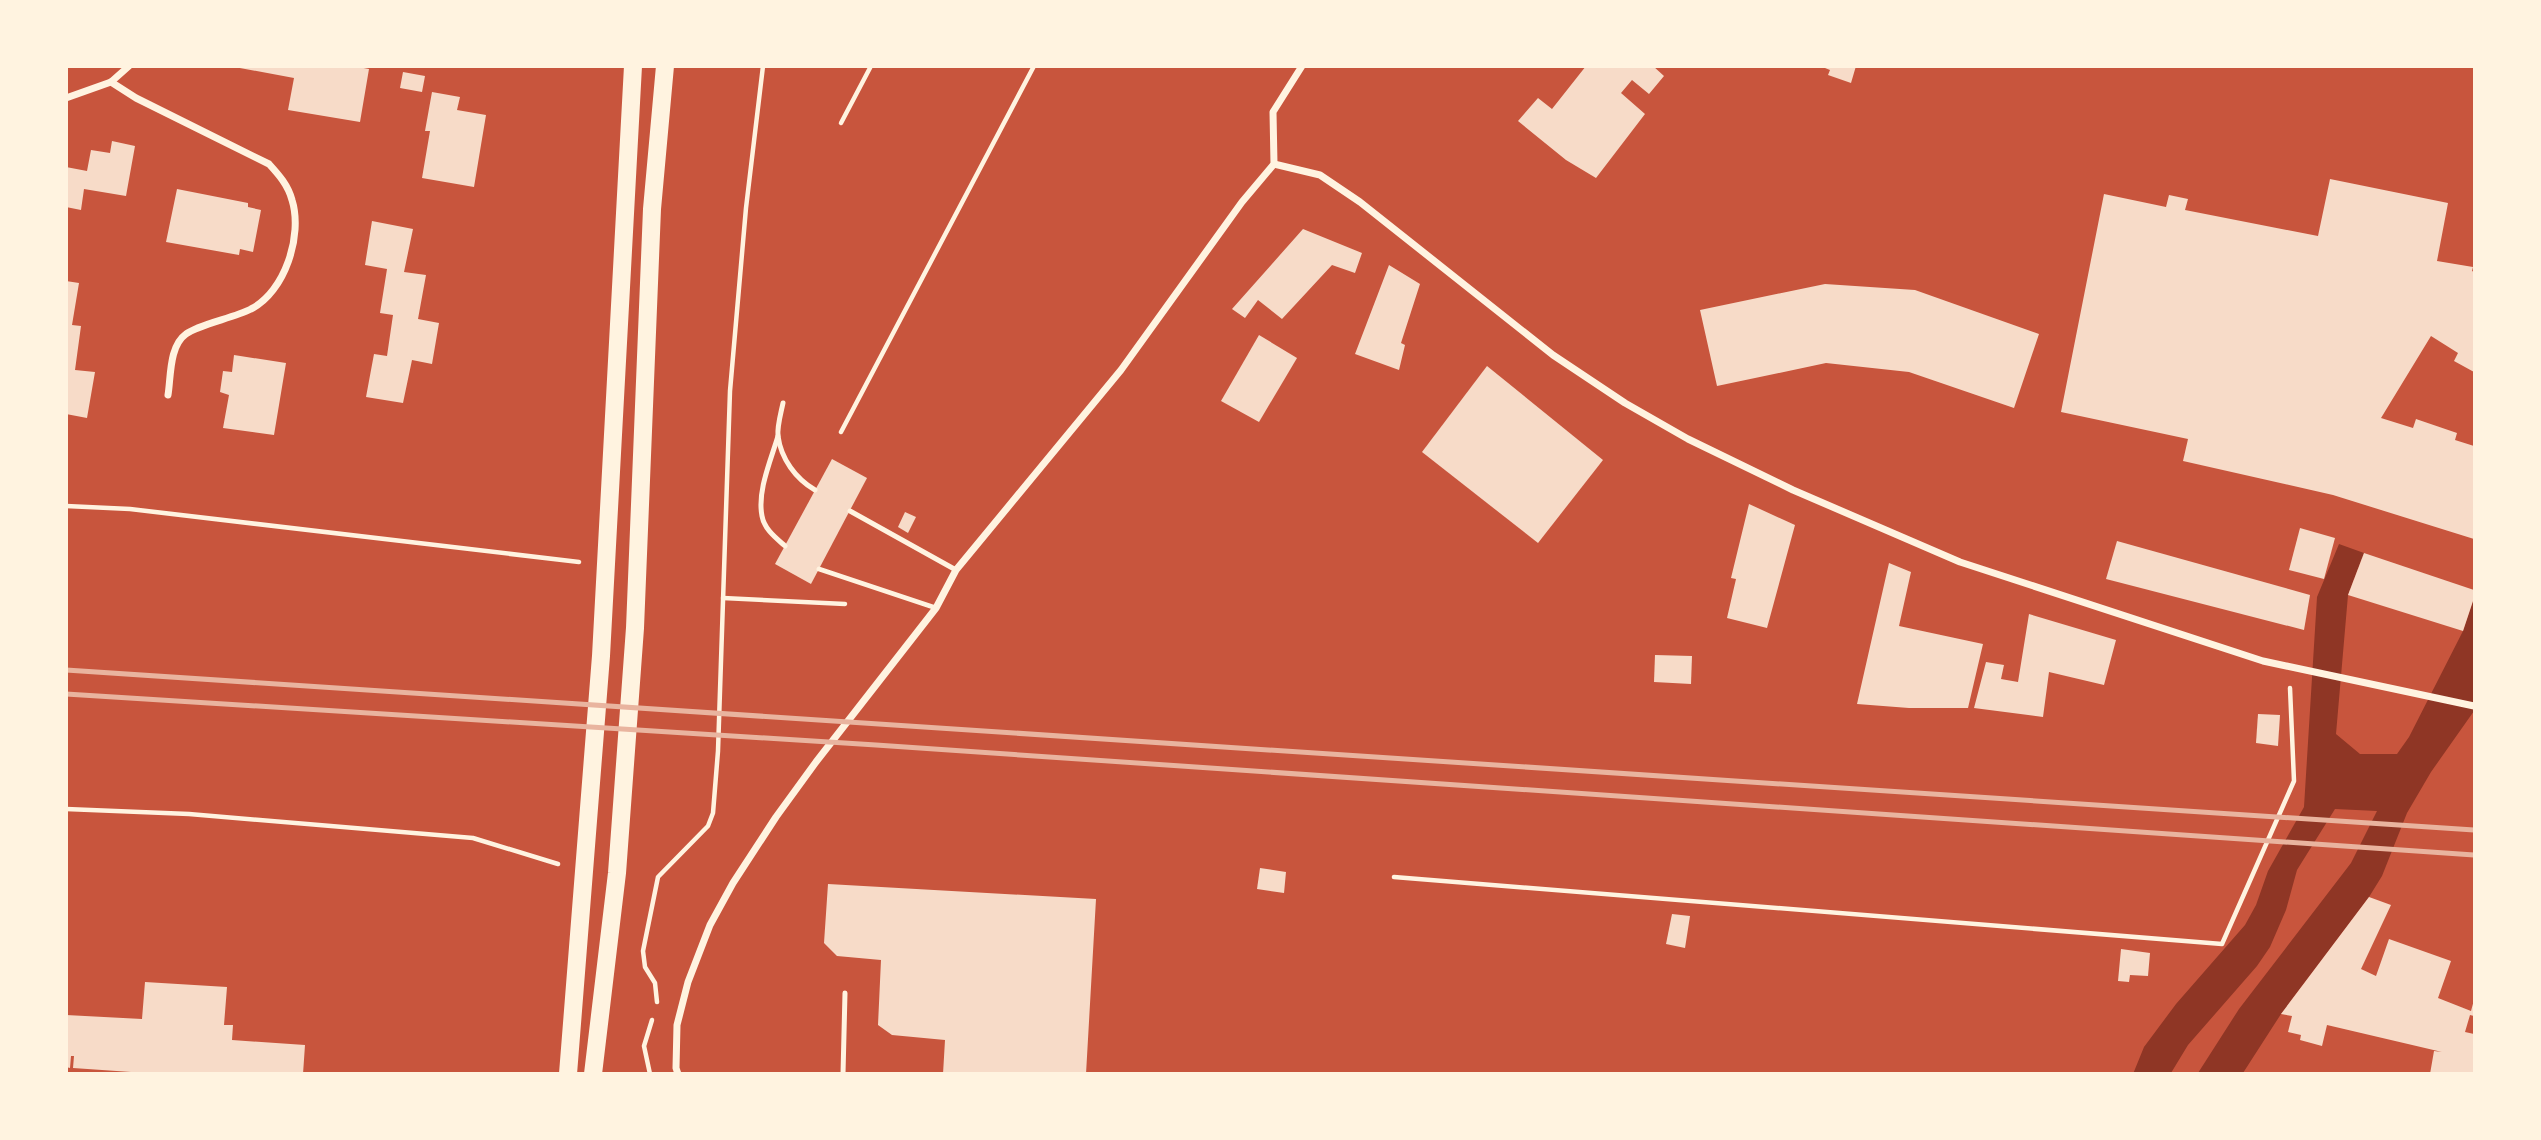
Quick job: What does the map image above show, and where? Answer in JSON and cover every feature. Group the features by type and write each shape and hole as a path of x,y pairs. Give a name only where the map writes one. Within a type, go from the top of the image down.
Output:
{"main road":[{"path":"568,1073 601,656 633,66"},
{"path":"593,1073 617,873 634,642 652,209 665,66"},
{"path":"561,1073 570,1051"}],"street":[{"path":"66,98 111,82 129,66"},
{"path":"678,1073 677,1025 688,982 710,925 733,883 775,817 936,608 956,570 1121,370 1242,202 1274,164 1273,111 1302,66"},
{"path":"111,82 136,98 269,164 283,179 293,201 294,225 290,254 281,281 269,296 253,308 185,334 174,351 168,395"},
{"path":"1274,164 1320,174 1360,202 1553,355 1625,403 1688,439 1793,490 1959,562 2263,661 2474,706"}],"lane":[{"path":"783,403 778,436 762,495 762,518 771,534 785,546"},
{"path":"778,436 794,474 815,490"},
{"path":"850,511 956,570"},
{"path":"819,569 936,608"},
{"path":"844,1073 845,993"}],"path":[{"path":"650,1073 644,1046 657,1001 655,984 645,967 643,951 658,877 708,826 713,813 718,751 730,391 746,208 763,66"},
{"path":"841,123 872,66"},
{"path":"841,432 1034,66"},
{"path":"66,506 130,509 583,563"},
{"path":"723,598 853,604"},
{"path":"1394,877 2222,944 2294,781 2290,667"},
{"path":"66,809 189,814 472,838 558,864 559,850"}],"shaded area":[{"path":"2339,544 2364,553 2348,595 2336,734 2360,754 2397,754 2409,737 2463,631 2474,598 2474,711 2431,772 2407,813 2382,876 2369,897 2281,1014 2243,1073 2198,1073 2239,1009 2351,863 2377,811 2335,809 2297,870 2286,910 2270,947 2257,966 2188,1045 2171,1073 2133,1074 2144,1047 2176,1004 2245,925 2256,905 2268,871 2304,807 2317,597"}],"building":[{"path":"229,66 353,66 369,69 360,122 288,110 294,78"},
{"path":"1586,66 1653,66 1664,76 1649,94 1632,80 1621,93 1645,114 1596,178 1566,160 1518,121 1538,98 1552,109"},
{"path":"1820,66 1856,66 1851,83 1828,75 1830,70"},
{"path":"403,72 425,76 422,92 400,88"},
{"path":"432,92 460,97 457,110 486,115 474,187 422,178 430,131 425,131"},
{"path":"112,141 135,146 126,196 84,189 81,210 66,207 66,167 87,171 91,150 110,153"},
{"path":"2330,179 2448,203 2437,261 2473,267 2474,372 2454,361 2458,353 2431,336 2381,418 2413,428 2416,419 2457,433 2455,440 2474,446 2474,539 2333,495 2183,461 2188,439 2061,412 2104,194 2166,207 2169,195 2188,199 2185,210 2318,236"},
{"path":"177,189 248,203 248,207 261,210 253,252 240,249 239,255 166,242"},
{"path":"372,221 413,229 404,272 426,275 418,319 439,323 432,364 412,360 403,403 366,397 374,354 387,356 393,315 380,313 387,269 365,265"},
{"path":"1303,229 1362,253 1355,273 1332,265 1282,319 1258,300 1245,318 1232,309"},
{"path":"1389,265 1420,284 1401,343 1405,345 1399,370 1355,354"},
{"path":"66,281 79,283 72,325 81,326 75,370 95,372 87,418 66,414"},
{"path":"1825,284 1915,290 2039,334 2014,408 1909,372 1826,363 1717,386 1700,310"},
{"path":"1259,335 1297,358 1259,422 1221,401"},
{"path":"234,355 286,363 274,435 223,428 229,395 220,392 223,371 232,372"},
{"path":"1487,366 1603,460 1538,543 1422,452"},
{"path":"832,459 867,478 811,584 775,564"},
{"path":"1749,504 1795,525 1767,628 1727,618 1736,579 1731,578"},
{"path":"905,512 916,517 908,533 898,527"},
{"path":"2300,528 2335,538 2324,579 2289,570"},
{"path":"2117,541 2310,595 2304,630 2106,579"},
{"path":"2364,553 2474,590 2463,631 2348,595"},
{"path":"1889,563 1911,572 1899,626 1983,644 1968,708 1909,708 1857,704"},
{"path":"2029,614 2116,640 2104,685 2049,672 2043,717 1974,708 1986,662 2004,665 2001,679 2018,682"},
{"path":"1655,655 1692,656 1691,684 1654,682"},
{"path":"2258,714 2280,715 2278,746 2256,743"},
{"path":"1260,868 1286,872 1284,893 1257,889"},
{"path":"828,884 1096,899 1086,1074 943,1074 945,1040 892,1035 878,1025 881,960 837,956 824,943"},
{"path":"2369,897 2391,905 2361,969 2376,976 2389,939 2451,961 2438,998 2471,1011 2474,1000 2474,1016 2470,1015 2465,1032 2474,1034 2474,1074 2430,1074 2434,1051 2442,1052 2327,1025 2322,1046 2300,1040 2301,1035 2288,1032 2292,1016 2281,1014"},
{"path":"1672,914 1690,916 1685,948 1666,944"},
{"path":"2121,949 2150,953 2148,976 2130,975 2129,982 2118,981"},
{"path":"145,982 227,987 224,1025 233,1025 232,1040 305,1045 303,1074 160,1074 73,1068 74,1056 71,1056 70,1068 66,1067 66,1015 142,1019"}],"railway":[{"path":"66,670 2474,830"},
{"path":"66,694 876,745 2474,855"}]}
